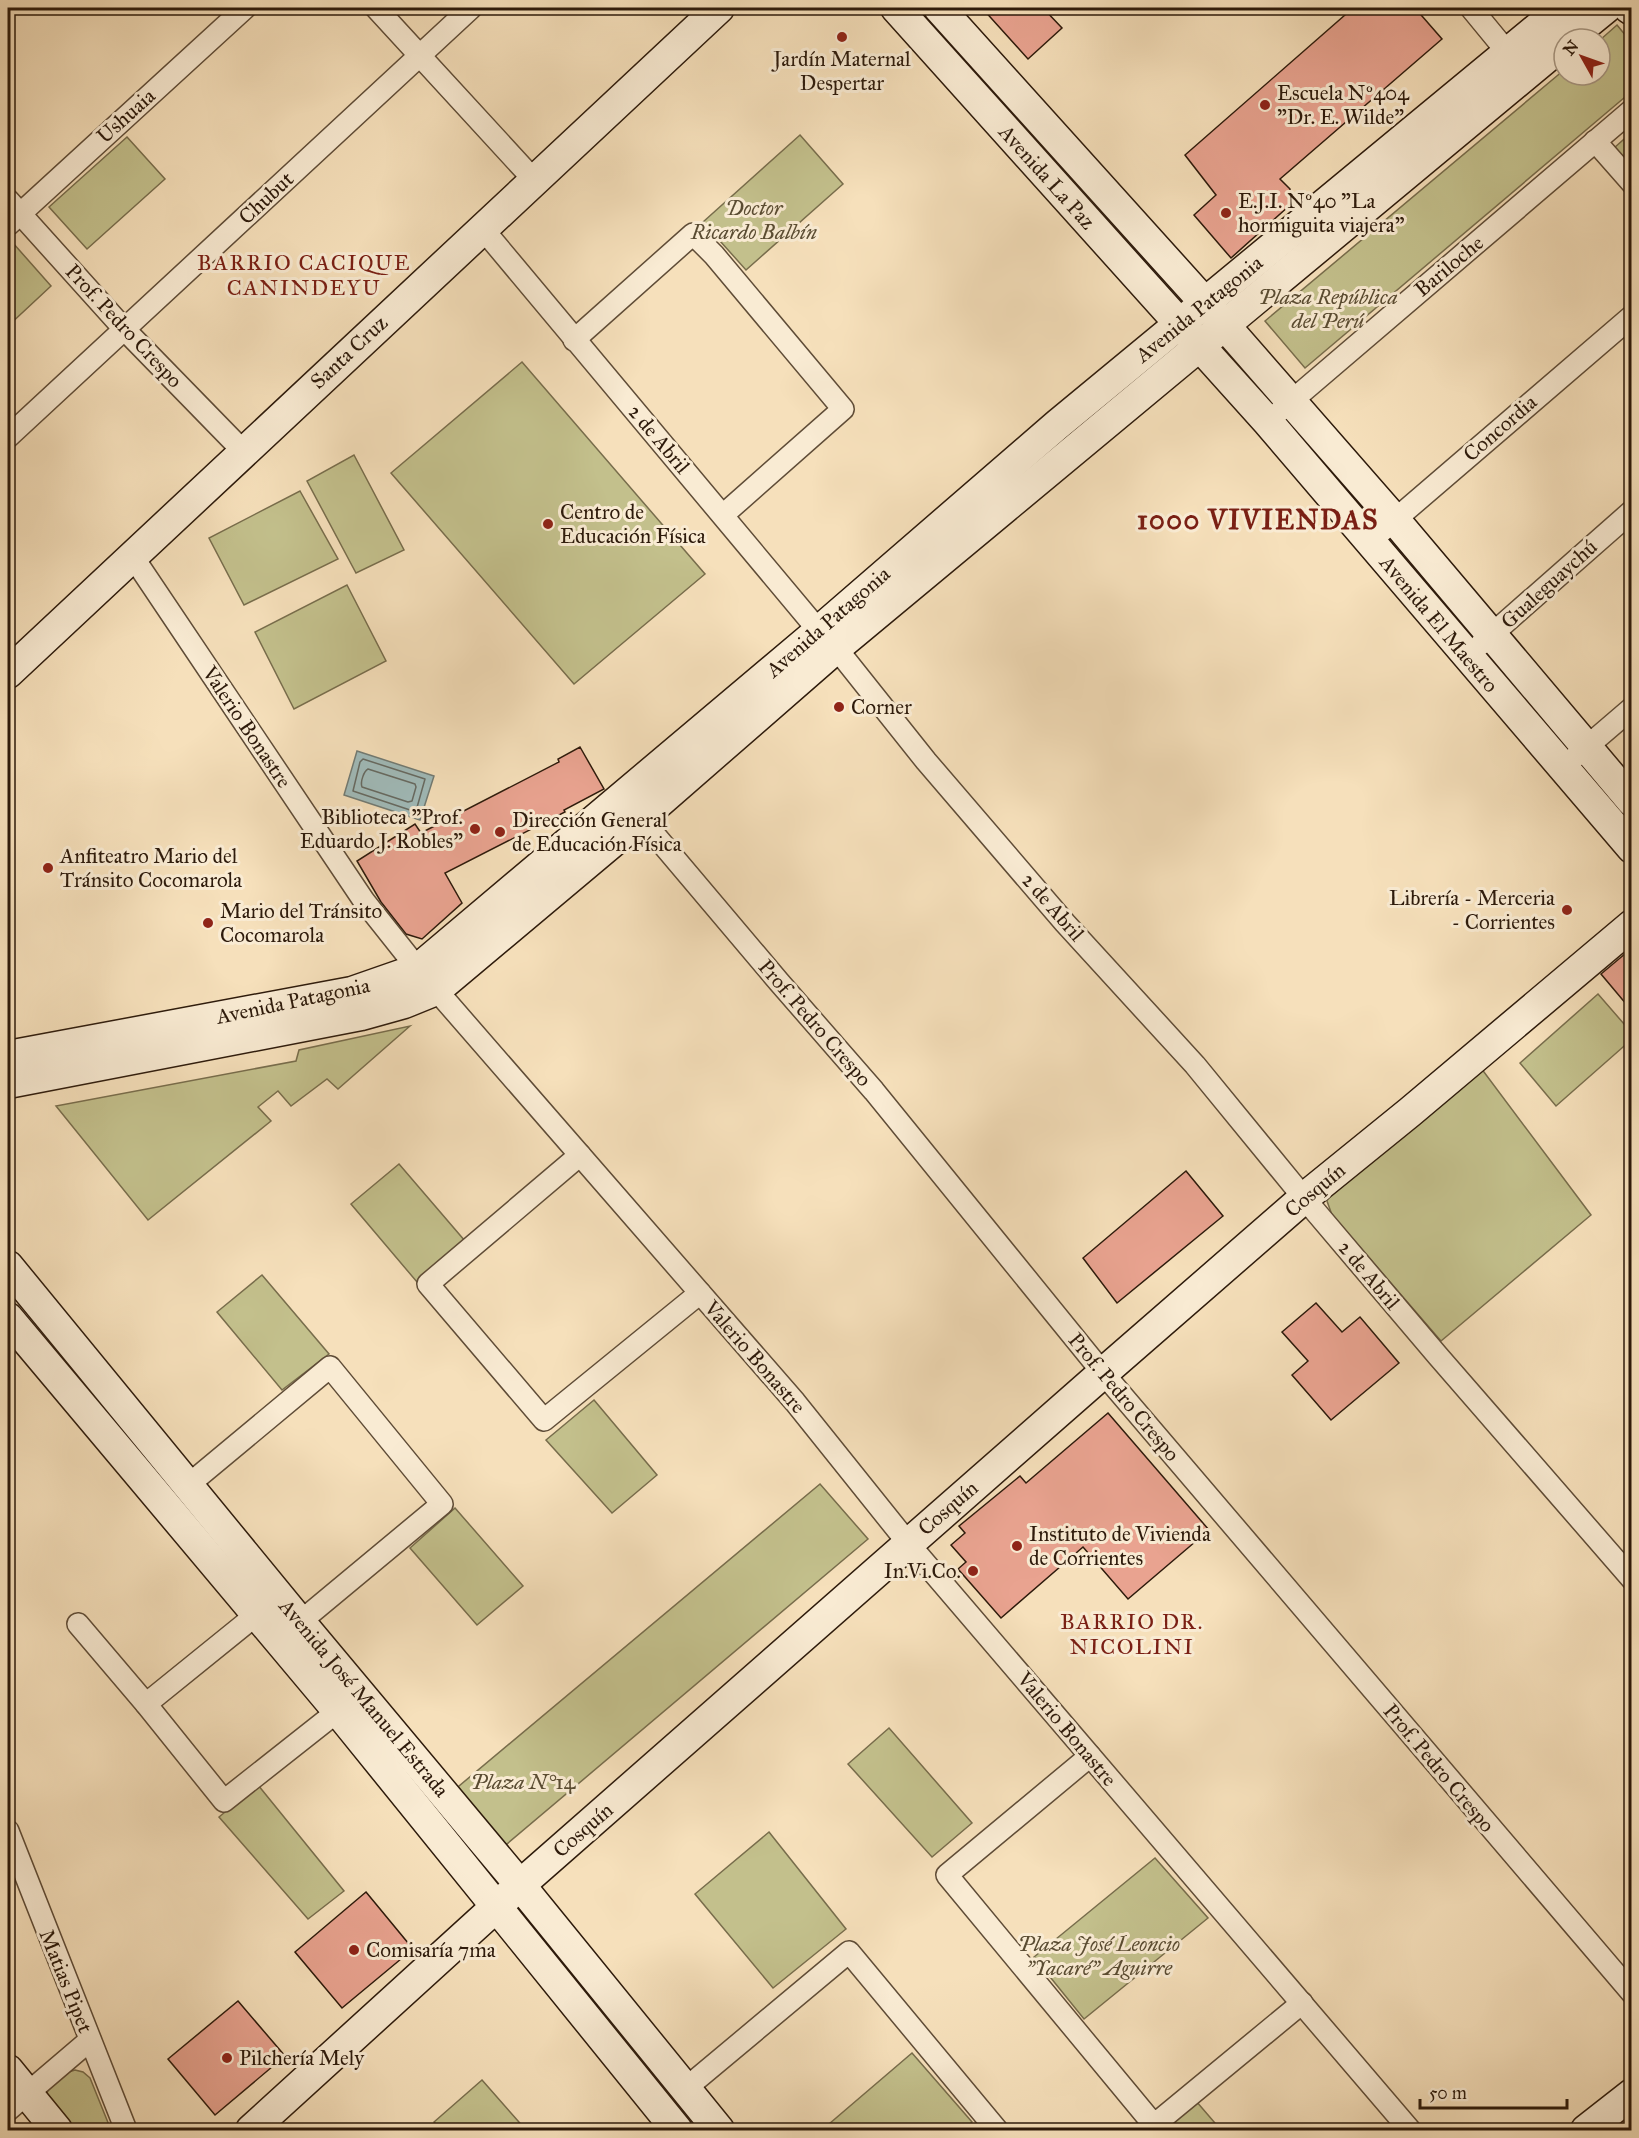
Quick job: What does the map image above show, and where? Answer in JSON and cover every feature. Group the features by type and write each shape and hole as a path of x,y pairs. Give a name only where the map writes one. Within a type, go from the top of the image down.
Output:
{"main road":[{"name":"Santa Cruz","path":"8,673 719,8"},
{"name":"Avenida La Paz","path":"896,8 1188,336"},
{"name":"Avenida La Paz","path":"939,8 1216,315"},
{"name":"Avenida Patagonia","path":"1216,315 1508,52 1562,8"},
{"path":"1583,27 1606,8"},
{"name":"Avenida Patagonia","path":"8,1083 361,1015 404,1003 427,979 1188,336 1552,52"},
{"name":"Avenida El Maestro","path":"1216,315 1394,519 1632,801"},
{"name":"Avenida El Maestro","path":"1188,336 1268,422 1632,848"},
{"name":"Cosquín","path":"250,2130 520,1885 908,1543 1304,1198 1632,925"},
{"name":"Avenida Patagonia","path":"8,1056 427,979"},
{"name":"Avenida José Manuel Estrada","path":"8,1266 187,1486 520,1885 719,2130"},
{"name":"Avenida José Manuel Estrada","path":"8,1318 338,1711 669,2128"},
{"path":"8,2070 17,2102 57,2130"},
{"path":"1586,2130 1632,2094"}],"street":[{"name":"Ushuaia","path":"12,213 245,8"},
{"path":"376,8 420,53 534,180"},
{"name":"Chubut","path":"8,437 471,8"},
{"path":"1471,8 1508,52"},
{"name":"Bariloche","path":"1268,422 1632,110"},
{"path":"1595,141 1632,183"},
{"name":"Prof. Pedro Crespo","path":"12,213 243,451"},
{"name":"2 de Abril","path":"482,228 828,639 926,761 1065,922 1188,1057 1304,1198 1632,1579"},
{"path":"574,340 693,234 714,255 843,409 723,515"},
{"name":"Concordia","path":"1369,542 1632,316"},
{"name":"Gualeguaychú","path":"1467,656 1632,511"},
{"name":"Valerio Bonastre","path":"133,557 364,901 427,979 795,1402 908,1543 1410,2130"},
{"path":"1562,768 1632,708"},
{"name":"Prof. Pedro Crespo","path":"632,807 778,982 874,1091 1103,1373 1632,1993"},
{"path":"580,1155 428,1284 544,1420 700,1293"},
{"path":"187,1486 330,1367 442,1504 300,1622"},
{"path":"146,1704 256,1615"},
{"path":"78,1624 224,1801 338,1711"},
{"path":"1090,1756 947,1875 1154,2126 1302,2003"},
{"name":"Matias Pipet","path":"8,1831 126,2130"},
{"path":"685,2089 849,1952 997,2130"},
{"path":"17,2102 90,2040"}],"green space":[{"name":"Plaza República del Perú","path":"1617,25 1631,42 1631,92 1305,368 1265,321 1552,80 1552,87 1612,87 1612,29"},
{"path":"1631,133 1631,168 1614,148"},
{"name":"Doctor Ricardo Balbín","path":"800,135 843,184 746,270 703,222"},
{"path":"127,137 165,179 87,249 49,207"},
{"path":"13,243 51,286 8,326 8,247"},
{"name":"Centro de Educación Física","path":"522,362 705,574 574,684 391,473"},
{"path":"354,455 404,550 356,573 307,481"},
{"path":"300,491 338,559 244,605 209,538"},
{"path":"347,585 386,661 294,709 255,632"},
{"path":"1598,994 1631,1032 1631,1040 1556,1106 1520,1063"},
{"path":"410,1026 338,1089 327,1079 291,1106 278,1091 258,1107 271,1121 148,1220 56,1106 296,1061 299,1050"},
{"path":"1478,1064 1591,1215 1441,1341 1332,1215 1327,1201 1334,1188"},
{"path":"399,1164 465,1241 417,1282 351,1204"},
{"path":"262,1275 329,1354 282,1390 217,1312"},
{"path":"594,1400 657,1475 612,1513 546,1440"},
{"name":"Plaza N°14","path":"820,1484 868,1539 501,1849 453,1791"},
{"path":"455,1508 523,1586 477,1625 410,1548"},
{"path":"889,1728 972,1823 932,1857 848,1764"},
{"path":"258,1785 344,1891 308,1919 219,1817"},
{"path":"769,1832 846,1929 773,1988 695,1894"},
{"name":"Plaza José Leoncio \"Yacaré\" Aguirre","path":"1155,1858 1208,1918 1084,2019 1034,1957"},
{"path":"912,2053 972,2122 963,2130 822,2130"},
{"path":"75,2070 83,2072 90,2078 111,2130 71,2130 46,2095 57,2079"},
{"path":"482,2080 526,2130 441,2130 434,2122"},
{"path":"1196,2101 1221,2130 1160,2130"}],"water":[{"path":"357,751 434,776 420,820 344,795"}],"building":[{"path":"982,8 1043,8 1062,28 1028,59"},
{"path":"1353,8 1415,8 1442,39 1280,179 1290,189 1289,206 1231,258 1194,215 1216,195 1185,155"},
{"path":"580,747 604,789 564,810 565,812 445,873 462,903 422,939 406,934 381,902 357,861 415,824 421,833 559,762 558,759"},
{"path":"1632,948 1632,1011 1601,974"},
{"path":"1186,1171 1223,1216 1117,1303 1083,1258"},
{"path":"1316,1303 1342,1332 1360,1317 1399,1363 1331,1420 1292,1375 1308,1361 1282,1332"},
{"path":"1108,1413 1209,1530 1128,1599 1083,1547 1001,1618 958,1569 966,1562 951,1545 965,1533 959,1526 1020,1476 1026,1483"},
{"name":"Comisaría 7ma","path":"366,1892 413,1949 342,2008 295,1952"},
{"name":"Pilchería Mely","path":"238,2001 285,2056 215,2115 168,2059"}],"place":[{"name":"Jardín Maternal Despertar","path":"842,37"},
{"name":"Escuela Nº404 \"Dr. E. Wilde\"","path":"1265,105"},
{"name":"E.J.I. Nº40 \"La hormiguita viajera\"","path":"1226,213"},
{"name":"Centro de Educación Física","path":"548,524"},
{"name":"Corner","path":"839,707"},
{"name":"Biblioteca \"Prof. Eduardo J. Robles\"","path":"475,829"},
{"name":"Dirección General de Educación Física","path":"500,832"},
{"name":"Anfiteatro Mario del Tránsito Cocomarola","path":"48,868"},
{"name":"Librería - Merceria - Corrientes","path":"1567,910"},
{"name":"Mario del Tránsito Cocomarola","path":"208,923"},
{"name":"Instituto de Vivienda de Corrientes","path":"1017,1546"},
{"name":"In.Vi.Co.","path":"973,1571"},
{"name":"Comisaría 7ma","path":"354,1950"},
{"name":"Pilchería Mely","path":"227,2058"}],"district":[{"name":"BARRIO CACIQUE CANINDEYU","path":"304,274"},
{"name":"1000 VIVIENDAS","path":"1258,520"},
{"name":"BARRIO DR. NICOLINI","path":"1132,1634"}]}
